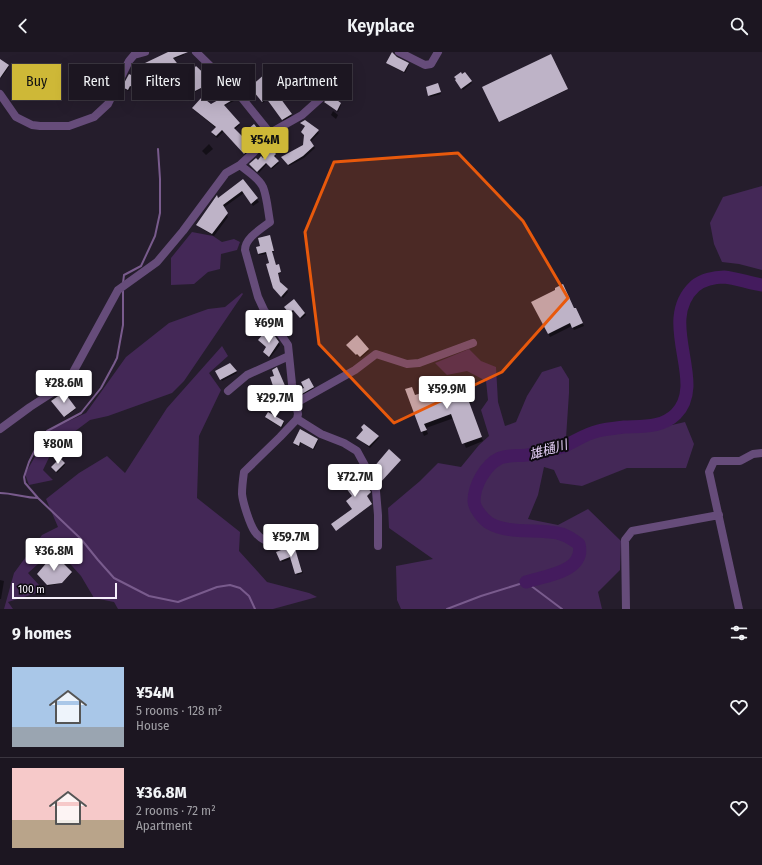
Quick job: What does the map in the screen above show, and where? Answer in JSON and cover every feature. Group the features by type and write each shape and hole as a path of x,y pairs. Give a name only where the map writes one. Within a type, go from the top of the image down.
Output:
{"street":[{"path":"0,94 16,117 32,125 69,126 94,117 108,104 129,61 134,55 145,52"},
{"path":"196,52 237,92 270,133"},
{"path":"399,52 425,65 431,64 438,52"},
{"path":"0,430 61,386 71,376 118,290 157,262 183,231 226,173 240,165 254,152 270,133 302,115 319,100"},
{"path":"240,165 257,179 263,187 270,222 245,244 245,250 258,297 264,310 288,345 292,384 298,414 297,419 244,472 242,495 255,533 270,543 277,542"},
{"path":"296,404 355,370 376,354 407,364 419,363 474,343"},
{"path":"228,390 247,375 289,356"},
{"path":"297,419 321,434 344,442 356,451 369,473 376,491 378,546"},
{"path":"739,609 709,472 714,462 740,462 753,454 762,453"},
{"path":"626,609 625,540 632,531 719,514"}],"highlighted area":[{"path":"458,153 523,221 568,298 502,372 394,423 319,344 305,232 334,162"}],"shaded area":[{"path":"762,186 762,270 739,264 722,262 714,244 710,223 723,197"},
{"path":"192,232 213,236 222,242 234,239 240,242 237,250 221,254 220,269 208,272 194,284 171,285 171,258"},
{"path":"242,293 243,294 184,381 172,393 108,416 90,420 70,435 56,443 43,470 53,480 29,485 25,474 51,429 86,413 126,357 169,323 208,309 225,307"},
{"path":"222,346 228,356 209,373 221,390 199,436 197,498 240,532 239,551 267,582 309,593 317,597 273,609 118,609 114,602 94,598 81,576 56,548 28,573 39,585 40,592 8,602 13,609 4,609 14,573 42,535 58,527 46,499 79,473 107,456 125,473 167,408"},
{"path":"469,349 481,361 496,367 498,402 505,426 516,422 527,396 542,372 561,366 569,379 566,438 646,431 685,422 694,444 686,468 627,468 582,486 560,483 554,470 544,467 538,495 528,519 558,525 588,509 621,541 620,570 598,592 602,609 401,609 397,600 396,566 433,559 389,528 388,508 420,481 438,463 461,467 479,445 489,436 481,410 488,400 486,381 467,371 447,375 435,363"}],"building":[{"path":"168,52 188,52 173,58 178,64 145,63"},
{"path":"392,52 397,57 409,63 404,72 386,63"},
{"path":"551,54 568,89 499,122 482,87"},
{"path":"0,59 9,65 0,78"},
{"path":"196,66 202,72 202,88 194,92 194,68"},
{"path":"461,72 462,74 465,72 472,81 461,89 454,77"},
{"path":"129,74 132,75 132,87 130,86 128,90 124,88 124,83"},
{"path":"263,76 264,100 262,102 255,93 255,83"},
{"path":"438,83 441,92 428,96 426,87"},
{"path":"202,97 202,100 206,100 211,104 218,100 232,100 224,105 240,123 234,128 252,146 244,154 222,130 216,136 211,132 216,127 192,108"},
{"path":"267,100 282,100 292,114 282,120"},
{"path":"326,100 337,100 341,103 337,111 324,102"},
{"path":"305,120 319,130 310,140 314,146 303,156 288,165 281,157 303,145 304,135 301,132 305,126 300,123"},
{"path":"254,124 262,134 256,139 248,129"},
{"path":"273,150 276,154 274,156 279,161 271,168 266,163 257,172 249,164 256,158 258,160 261,156 263,158"},
{"path":"243,179 258,198 251,204 242,191 223,205 228,213 212,234 196,225 217,195 218,198"},
{"path":"270,235 276,265 279,264 281,272 278,273 280,282 288,289 281,297 273,288 266,264 269,263 266,252 258,254 256,247 260,246 258,238"},
{"path":"563,284 583,323 572,328 570,323 548,334 531,302 555,290 555,288"},
{"path":"294,299 305,313 300,318 293,310 289,313 284,307"},
{"path":"264,333 270,338 274,335 279,342 269,357 263,352 266,347 258,340"},
{"path":"357,335 369,349 360,357 346,345"},
{"path":"230,363 237,371 220,380 215,371"},
{"path":"277,367 286,388 279,391 278,387 274,389 270,377 274,376 272,370"},
{"path":"309,378 314,387 300,395 299,390 304,388 301,382"},
{"path":"467,382 473,397 468,399 482,437 462,444 451,414 424,424 427,430 421,432 405,389 412,387 415,395 425,392 427,396"},
{"path":"64,392 76,408 64,417 51,401"},
{"path":"268,412 284,421 281,427 265,417"},
{"path":"364,424 379,436 369,446 356,438 363,430 361,427"},
{"path":"300,429 318,439 313,449 300,442 299,446 293,443"},
{"path":"389,449 401,460 379,484 373,468"},
{"path":"60,458 65,463 56,472 51,467"},
{"path":"359,467 367,483 365,484 371,492 367,496 372,504 336,531 331,524 352,509 346,501 352,496 346,488 352,484 346,477"},
{"path":"294,545 302,572 295,574 290,557 280,561 276,552"},
{"path":"54,554 72,572 62,583 47,585 37,574"}],"waterway":[{"path":"123,283 124,275 141,266 155,236 160,213 158,149"},
{"name":"雄樋川","path":"526,582 553,575 570,567 576,561 579,553 579,544 560,534 504,529 489,523 477,510 474,504 476,489 481,476 495,461 500,458 528,455 562,447 598,431 652,425 670,419 676,414 684,401 687,386 686,369 680,334 680,317 684,301 695,286 712,278 724,277 762,285"},
{"path":"123,289 123,325 117,358 114,364 101,388 81,413 47,431 40,440 29,462 24,477 25,483 38,498 81,539 114,578 149,596 178,602 217,587 230,585 240,588 249,596 255,609"},
{"path":"0,493 38,498"},
{"path":"447,609 481,596 526,582 562,609"}]}
